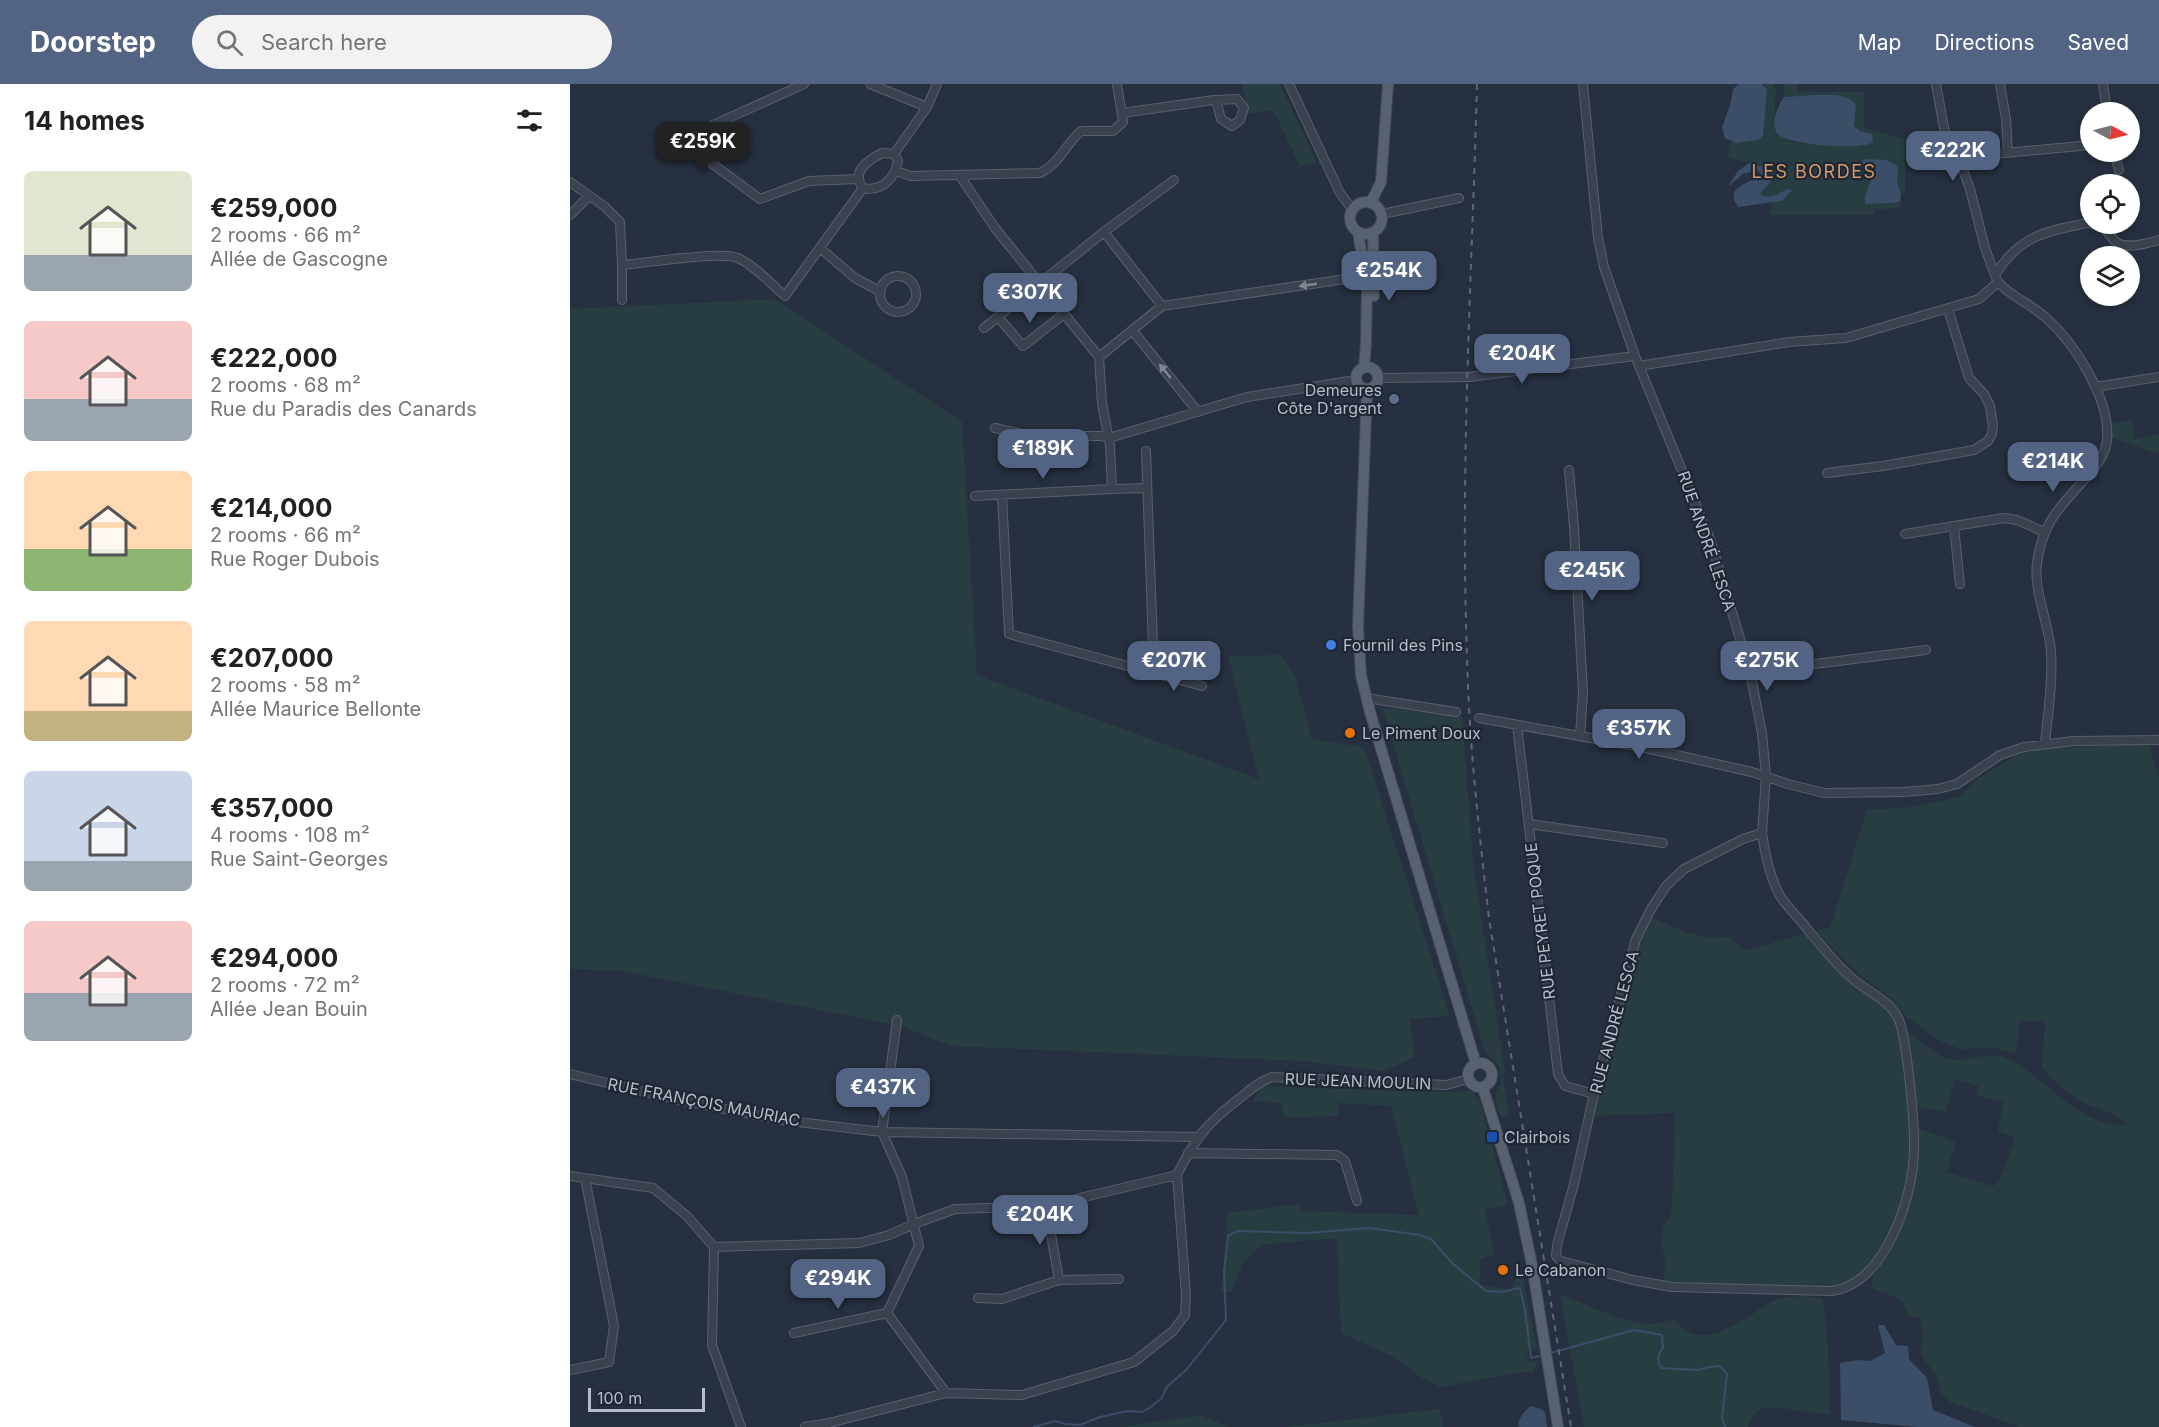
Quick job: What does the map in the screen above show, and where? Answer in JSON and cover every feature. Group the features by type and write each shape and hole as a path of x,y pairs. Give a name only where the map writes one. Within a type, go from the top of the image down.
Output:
{"main road":[{"path":"1371,202 1381,182 1388,84"},
{"path":"1371,202 1382,214 1380,227 1373,233 1363,234 1351,224 1350,214 1352,209 1361,203 1371,202"},
{"path":"1358,232 1366,276 1370,371 1374,387 1367,389 1360,387 1356,380 1359,372 1370,371"},
{"path":"1370,371 1374,298 1373,233"},
{"path":"1367,389 1358,626 1360,665 1366,698 1476,1064"},
{"path":"1476,1064 1488,1065 1492,1072 1492,1080 1483,1088 1474,1086 1468,1079 1470,1069 1476,1064"},
{"path":"1483,1088 1519,1203 1532,1265 1558,1427"}],"street":[{"path":"804,84 713,125 701,138 710,162 760,199 809,181 858,179"},
{"path":"870,84 927,107"},
{"path":"894,154 927,107 937,84"},
{"path":"896,171 911,176 1040,173 1052,167 1073,138 1081,131 1113,131 1123,122 1117,84"},
{"path":"1289,84 1340,193 1352,209"},
{"name":"RUE ANDRÉ LESCA","path":"1583,84 1598,238 1604,267 1635,356 1710,539 1750,672 1762,733 1766,777 1762,833 1772,879 1780,897 1852,978 1888,1005 1899,1018 1907,1061 1914,1125 1912,1167 1902,1213 1877,1262 1851,1286 1832,1291 1672,1287 1633,1280 1557,1259 1557,1245 1574,1185 1594,1095 1636,939 1666,886 1684,869 1743,839 1762,833"},
{"path":"1936,84 1946,140 1962,167 1996,279 2004,290 2032,306 2061,332 2072,346 2095,387 2106,425 2108,439 2096,467 2060,505 2044,532 2036,564 2036,580 2047,624 2051,654 2045,743"},
{"path":"2000,84 2006,119 2008,152"},
{"path":"2103,84 2106,102"},
{"path":"1122,113 1216,100"},
{"path":"1962,167 1982,155 2080,146"},
{"path":"863,188 858,179 860,170 868,161 882,153 894,154"},
{"path":"863,188 878,188 888,182 896,171 898,160 894,154"},
{"path":"2117,162 2119,170"},
{"path":"960,176 995,228 1099,357 1112,489"},
{"path":"984,328 1104,232 1174,180"},
{"path":"570,182 604,206 620,222 622,300"},
{"path":"622,265 717,255 733,257 744,262 785,296 863,188"},
{"path":"570,215 589,196"},
{"path":"1382,214 1459,198"},
{"path":"1640,366 1789,342 1846,338 1948,309 1979,299 1996,279 2011,253 2025,242 2053,230 2080,225"},
{"path":"1104,232 1162,306"},
{"path":"2110,234 2115,242 2120,244 2132,245 2159,240"},
{"path":"820,248 855,278 881,292"},
{"path":"1099,357 1162,306 1366,276"},
{"path":"901,277 911,282 916,298 914,304 904,311 892,311 883,304 881,292 882,287 890,279 901,277"},
{"path":"1827,473 1974,450 1988,441 1993,426 1990,406 1984,394 1969,378 1948,309"},
{"path":"998,317 1023,346 1064,314"},
{"path":"1132,330 1198,412"},
{"path":"1370,371 1468,377 1635,356"},
{"path":"2095,387 2159,377"},
{"path":"994,428 1031,436 1101,436 1108,438 1259,395 1356,380"},
{"path":"1146,451 1154,673"},
{"path":"1569,470 1583,693 1580,735"},
{"path":"975,496 1147,488"},
{"path":"1002,495 1009,634 1202,686"},
{"path":"1905,534 2004,518 2017,520 2044,532"},
{"path":"1954,527 1960,584"},
{"path":"1750,672 1926,650"},
{"path":"1366,698 1456,712"},
{"path":"1479,718 1580,735 1752,772 1824,793 1922,791 1957,784 2000,755 2045,743 2159,740"},
{"name":"RUE PEYRET POQUE","path":"1517,724 1558,1074 1565,1086 1594,1095"},
{"path":"1528,824 1663,843"},
{"path":"887,1313 919,1246 902,1177 882,1132 897,1020"},
{"name":"RUE FRANÇOIS MAURIAC","path":"570,1074 674,1099 781,1120 882,1132 1198,1137"},
{"name":"RUE JEAN MOULIN","path":"1177,1175 1198,1137 1222,1111 1259,1082 1272,1077 1446,1085 1468,1079"},
{"path":"1188,1153 1337,1155 1346,1161 1357,1201"},
{"path":"714,1247 859,1243 889,1235 956,1209 1046,1206 1177,1175 1186,1295 1185,1315 1173,1331 1134,1362 1022,1395 946,1393 805,1427"},
{"path":"570,1176 653,1188 687,1216 714,1247 712,1345 741,1427"},
{"path":"570,1370 609,1362 614,1326 585,1178"},
{"path":"1046,1206 1059,1280"},
{"path":"978,1298 1002,1299 1059,1280 1119,1279"},
{"path":"887,1313 946,1393"},
{"path":"794,1333 887,1313"}],"green space":[{"path":"1242,84 1280,84 1317,163 1300,166 1273,110 1248,114"},
{"path":"1762,84 1773,84 1776,90 1774,125 1791,142 1864,146 1867,132 1860,131 1854,126 1856,104 1814,95 1784,97 1784,84 1798,84 1798,92 1864,92 1864,128 1905,139 1905,193 1901,194 1897,182 1867,171 1871,179 1869,205 1900,201 1901,207 1875,210 1874,215 1770,215 1772,202 1782,200 1787,189 1771,196 1760,194 1772,180 1768,169 1728,158 1730,142 1759,140 1765,85"},
{"path":"775,299 962,422 977,675 1259,779 1228,656 1281,655 1295,675 1312,739 1364,747 1450,1016 1410,1019 1415,1057 1384,1071 1301,1061 951,1046 901,1026 621,971 570,969 570,309"},
{"path":"2132,420 2134,440 2159,434 2159,454 2112,438 2109,424"},
{"path":"1382,707 1462,717 1474,871 1505,1072 1509,1117 1500,1117 1495,1094 1500,1084 1499,1067 1485,1052"},
{"path":"2149,744 2159,779 2159,1427 2020,1427 1948,1401 1941,1393 1938,1379 1921,1354 1923,1330 1920,1317 1909,1317 1900,1300 1872,1287 1873,1276 1897,1237 1912,1191 1917,1159 1918,1128 1956,1142 1946,1172 1993,1186 2000,1180 2015,1138 1998,1131 2003,1101 1977,1096 1978,1086 1955,1079 1946,1112 1916,1106 1904,1029 1932,1050 1950,1059 1962,1060 1992,1055 2008,1059 2078,1110 2109,1123 2126,1125 2116,1116 2077,1099 2042,1068 2045,1021 2020,1021 2016,1054 1996,1048 1959,1049 1940,1041 1907,1017 1887,995 1859,974 1815,931 1830,928 1867,810 1912,807 1958,797 1980,777 2017,755 2044,748"},
{"path":"1647,916 1688,933 1710,938 1731,937 1744,951 1810,932 1898,1019 1907,1061 1912,1167 1902,1213 1870,1269 1838,1290 1663,1286 1666,1259 1662,1248 1663,1225 1671,1215 1675,1113 1590,1116 1636,939"},
{"path":"1262,1086 1431,1092 1471,1091 1480,1101 1508,1205 1485,1209 1494,1254 1480,1259 1480,1285 1513,1290 1516,1278 1523,1279 1537,1348 1526,1351 1530,1362 1538,1361 1533,1372 1521,1372 1441,1387 1419,1376 1396,1358 1341,1333 1337,1238 1260,1245 1242,1264 1232,1292 1221,1292 1228,1213 1300,1204 1302,1211 1419,1215 1391,1106 1339,1103 1338,1116 1284,1118 1281,1103 1253,1101"},
{"path":"1560,1294 1626,1320 1651,1324 1675,1319 1685,1330 1697,1335 1724,1330 1777,1299 1805,1297 1823,1299 1828,1348 1830,1413 1764,1408 1755,1414 1748,1427 1584,1427"},
{"path":"1440,1409 1443,1427 1284,1427"},
{"path":"1200,1415 1230,1427 1121,1427"}],"water":[{"path":"1739,84 1762,84 1767,90 1763,135 1759,140 1736,143 1725,138 1722,128 1733,89"},
{"path":"1836,95 1852,100 1856,104 1854,126 1860,131 1872,134 1873,142 1855,146 1824,145 1794,141 1777,133 1774,124 1777,110 1784,97"},
{"path":"1866,159 1886,160 1898,166 1897,182 1901,194 1900,201 1865,204 1865,196 1871,179 1867,171 1860,167 1859,162"},
{"path":"1749,163 1774,170 1772,180 1760,194 1771,196 1787,189 1792,190 1782,201 1738,207 1734,200 1734,192 1759,177 1760,173 1757,170 1743,174 1729,185 1738,171"},
{"path":"1878,1325 1884,1325 1896,1345 1908,1346 1909,1359 1927,1378 1933,1410 1975,1427 1918,1427 1841,1420 1840,1363 1857,1360 1870,1361 1885,1353"},
{"path":"1531,1406 1545,1412 1547,1427 1520,1427 1518,1424 1521,1416"}],"waterway":[{"path":"1034,1427 1055,1421 1080,1425 1100,1417 1128,1411 1142,1412 1161,1399 1167,1387 1187,1369 1226,1320 1224,1272 1228,1236 1238,1231 1306,1233 1369,1228 1420,1235 1432,1240 1453,1264 1486,1291 1500,1292 1520,1288 1531,1358 1543,1355"},
{"path":"1551,1353 1634,1330 1662,1335 1663,1348 1658,1358 1661,1368 1697,1370 1720,1366 1727,1374 1722,1418 1725,1427"}],"railway":[{"path":"1477,84 1467,370 1465,513 1470,722 1489,918 1571,1427"}],"place":[{"name":"Demeures Côte D'argent","path":"1394,399"},
{"name":"Fournil des Pins","path":"1331,645"},
{"name":"Le Piment Doux","path":"1350,733"},
{"name":"Clairbois","path":"1492,1137"},
{"name":"Le Cabanon","path":"1503,1270"}],"district":[{"name":"LES BORDES","path":"1814,172"}]}
